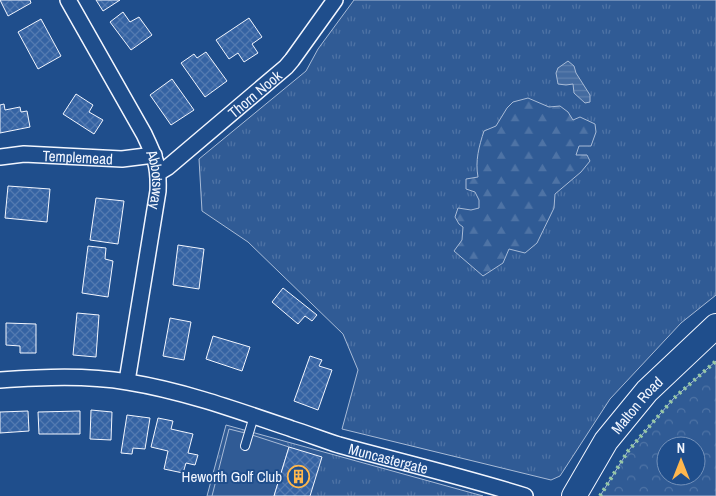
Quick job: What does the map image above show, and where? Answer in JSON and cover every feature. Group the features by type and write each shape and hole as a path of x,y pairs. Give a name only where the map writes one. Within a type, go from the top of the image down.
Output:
{"main road":[{"name":"Malton Road","path":"574,496 606,442 647,390 716,326"}],"street":[{"name":"Abbotsway","path":"68,0 144,134 154,155 158,173 158,191 127,382"},
{"name":"Thorn Nook","path":"158,173 168,167 286,67 335,0"},
{"name":"Templemead","path":"0,157 24,154 122,159 154,155"},
{"name":"Muncastergate","path":"0,380 65,376 127,382 185,395 337,444 481,482 525,496"}],"lane":[{"path":"245,446 254,416"}],"green space":[{"path":"354,0 716,0 716,295 681,323 610,399 560,476 551,480 342,429 358,370 343,334 248,242 202,211 199,159 306,71 318,49"},
{"path":"528,98 549,107 560,106 568,112 573,120 580,117 595,124 596,132 591,146 579,146 576,155 587,155 590,161 581,172 555,194 554,208 537,243 525,253 509,249 503,263 483,276 454,251 462,240 463,227 455,217 458,208 471,210 479,208 479,200 475,192 466,189 466,179 478,177 478,154 484,131 496,126 513,102"},
{"path":"716,361 716,496 600,496 628,451 674,398"},
{"path":"226,425 483,496 207,496"}],"shaded area":[{"path":"568,61 574,66 576,73 590,95 590,102 585,103 574,93 573,84 558,84 556,73 558,68"},
{"path":"229,429 289,447 274,496 212,496"}],"building":[{"path":"0,0 30,0 31,3 8,16"},
{"path":"96,0 120,0 103,11"},
{"path":"123,12 130,22 139,17 152,35 131,50 110,22"},
{"path":"249,18 262,37 252,44 258,53 244,62 238,53 229,59 216,40"},
{"path":"41,19 61,56 38,69 18,32"},
{"path":"206,52 227,81 205,97 181,63 194,54 197,58"},
{"path":"172,79 194,110 171,125 150,95"},
{"path":"76,94 93,105 89,112 103,120 94,134 63,114"},
{"path":"4,104 5,110 20,107 21,112 27,111 30,127 0,133 0,105"},
{"path":"8,186 50,189 47,222 5,218"},
{"path":"96,198 124,201 118,244 90,240"},
{"path":"178,245 204,249 199,289 173,285"},
{"path":"88,246 106,248 105,259 113,261 108,297 82,293"},
{"path":"283,288 317,315 312,321 305,316 298,324 272,302"},
{"path":"77,313 99,315 96,357 73,355"},
{"path":"170,318 191,322 184,360 163,356"},
{"path":"6,323 36,324 36,353 20,353 20,346 6,345"},
{"path":"213,336 250,347 242,371 206,359"},
{"path":"310,356 322,360 319,366 332,370 318,410 294,401"},
{"path":"91,410 112,412 111,440 90,439"},
{"path":"28,411 29,431 0,433 0,412"},
{"path":"80,411 80,434 39,434 38,412"},
{"path":"127,415 150,418 145,449 133,448 132,454 121,453"},
{"path":"158,418 173,421 171,429 193,434 188,453 198,455 195,465 186,463 183,473 164,469 168,451 151,447"},
{"name":"Heworth Golf Club","path":"289,447 322,457 310,496 274,496"}],"hedge":[{"path":"600,496 628,451 674,398 716,361"}],"place":[{"name":"Heworth Golf Club","path":"298,476"}]}
